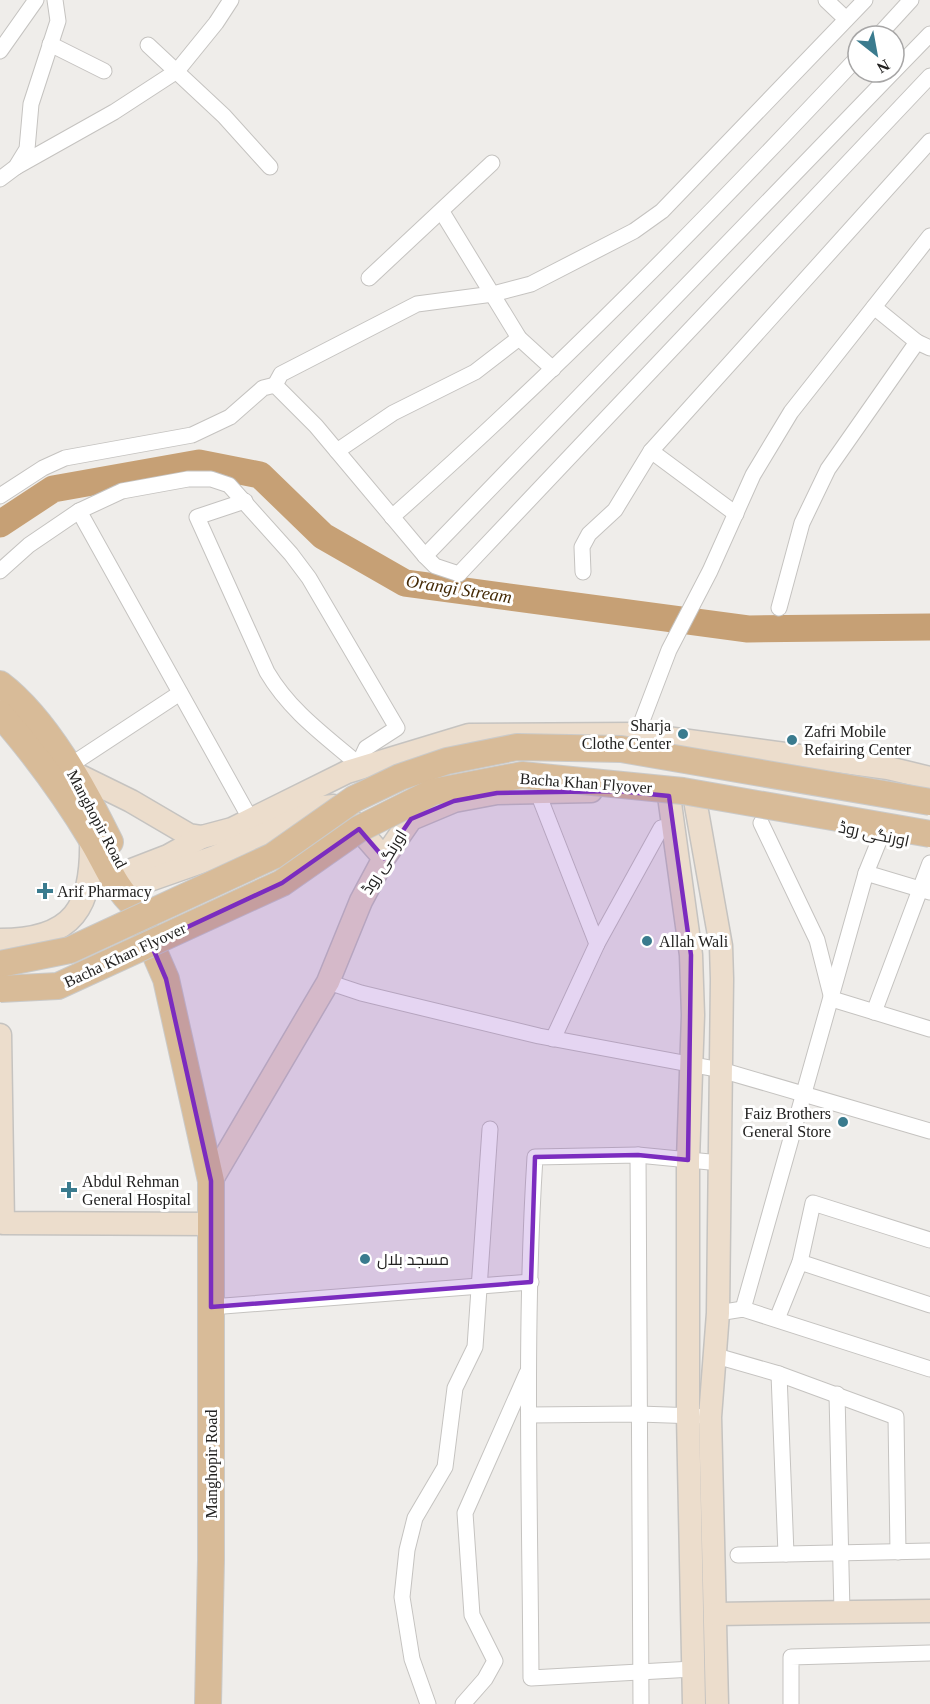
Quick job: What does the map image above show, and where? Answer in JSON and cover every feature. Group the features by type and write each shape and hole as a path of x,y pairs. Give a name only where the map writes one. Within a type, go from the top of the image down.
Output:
{"main road":[{"name":"Manghopir Road","path":"5,698 72,770 166,979 212,1181 208,1704"},
{"name":"Manghopir Road","path":"5,698 27,745 126,886"},
{"name":"Bacha Khan Flyover","path":"0,964 70,950 273,856 354,799 400,777 447,761 517,747 621,749 930,802"},
{"name":"Bacha Khan Flyover","path":"0,989 58,986 282,883 359,829 433,792 522,775 683,791 930,834"}],"street":[{"path":"0,51 36,0"},
{"path":"16,167 27,149 31,104 58,21 55,0"},
{"path":"0,178 114,112 177,72 216,23 231,0"},
{"path":"826,0 846,19"},
{"path":"276,385 281,374 417,304 493,294 531,284 634,231 663,212 865,0"},
{"path":"889,24 911,0"},
{"path":"906,59 930,34"},
{"path":"50,44 104,72"},
{"path":"148,45 224,116 270,167"},
{"path":"392,517 496,426 723,200 846,70"},
{"path":"276,385 337,451 425,556 435,566 459,574 930,76"},
{"path":"425,556 882,84"},
{"path":"583,573 582,547 589,534 615,510 651,451 930,141"},
{"path":"369,278 492,163"},
{"path":"442,212 519,338 553,369"},
{"path":"637,734 669,650 710,571 753,475 791,412 930,236"},
{"path":"779,608 802,524 828,470 923,345 874,307"},
{"path":"337,451 393,413 474,372 519,338"},
{"path":"0,496 42,468 65,458 192,435 230,417 263,388 276,385"},
{"path":"651,451 736,514"},
{"path":"0,571 29,545 79,511 122,491 188,479 211,479 229,485 291,554 309,578 397,728 366,748 357,767"},
{"path":"245,501 197,517 267,672 278,691 298,715 357,767"},
{"path":"79,511 251,820"},
{"path":"180,693 72,770 189,835 202,837 213,836 251,820 357,767 469,735 637,734 888,768 930,778"},
{"name":"اورنگی روڈ","path":"212,1181 328,981 361,901 399,833 411,819 454,801 497,793 620,791 718,802 930,846"},
{"path":"669,796 691,955 688,1416 694,1704"},
{"path":"696,800 721,946 717,1314 710,1417 717,1704"},
{"path":"541,801 597,944"},
{"path":"126,886 215,857 324,807 334,807 343,811 384,858"},
{"path":"760,823 817,940 832,999"},
{"path":"553,1038 597,944 661,828 672,826"},
{"path":"743,1309 806,1094 866,873 881,836"},
{"path":"126,886 168,856 202,837"},
{"path":"0,940 22,940 48,931 75,917 86,898 90,879 91,838"},
{"path":"874,1012 925,891 930,863"},
{"path":"866,873 925,891"},
{"path":"328,981 361,993 553,1038 721,1070 930,1131"},
{"path":"832,999 930,1029"},
{"path":"0,1035 2,1226 212,1224"},
{"path":"428,1704 412,1659 402,1597 407,1550 415,1518 446,1467 455,1388 475,1347 490,1129"},
{"path":"693,1669 531,1678 529,1415 536,1157 638,1155 720,1163"},
{"path":"638,1155 640,1704"},
{"path":"777,1319 800,1262 813,1203 930,1240"},
{"path":"800,1262 930,1305"},
{"path":"212,1306 531,1282"},
{"path":"717,1314 743,1309 930,1369"},
{"path":"713,1355 779,1374 896,1416 898,1552"},
{"path":"463,1704 485,1679 495,1661 472,1615 465,1513 531,1365"},
{"path":"779,1374 786,1554"},
{"path":"837,1394 842,1612"},
{"path":"529,1415 639,1414 710,1417"},
{"path":"738,1555 930,1551"},
{"path":"716,1614 930,1611"},
{"path":"791,1704 790,1657 930,1653"}],"highlighted area":[{"path":"619,791 669,796 691,955 688,1160 638,1155 535,1157 531,1282 211,1307 211,1181 166,979 151,944 282,883 359,829 384,858 411,819 454,801 497,793"}],"waterway":[{"name":"Orangi Stream","path":"0,524 53,489 199,463 260,475 323,536 405,583 748,629 930,627"}],"place":[{"name":"Sharja Clothe Center","path":"683,734"},
{"name":"Zafri Mobile Refairing Center","path":"792,740"},
{"name":"Arif Pharmacy","path":"45,891"},
{"name":"Allah Wali","path":"647,941"},
{"name":"Faiz Brothers General Store","path":"843,1122"},
{"name":"Abdul Rehman General Hospital","path":"69,1190"},
{"name":"مسجد بلال","path":"365,1259"}]}
